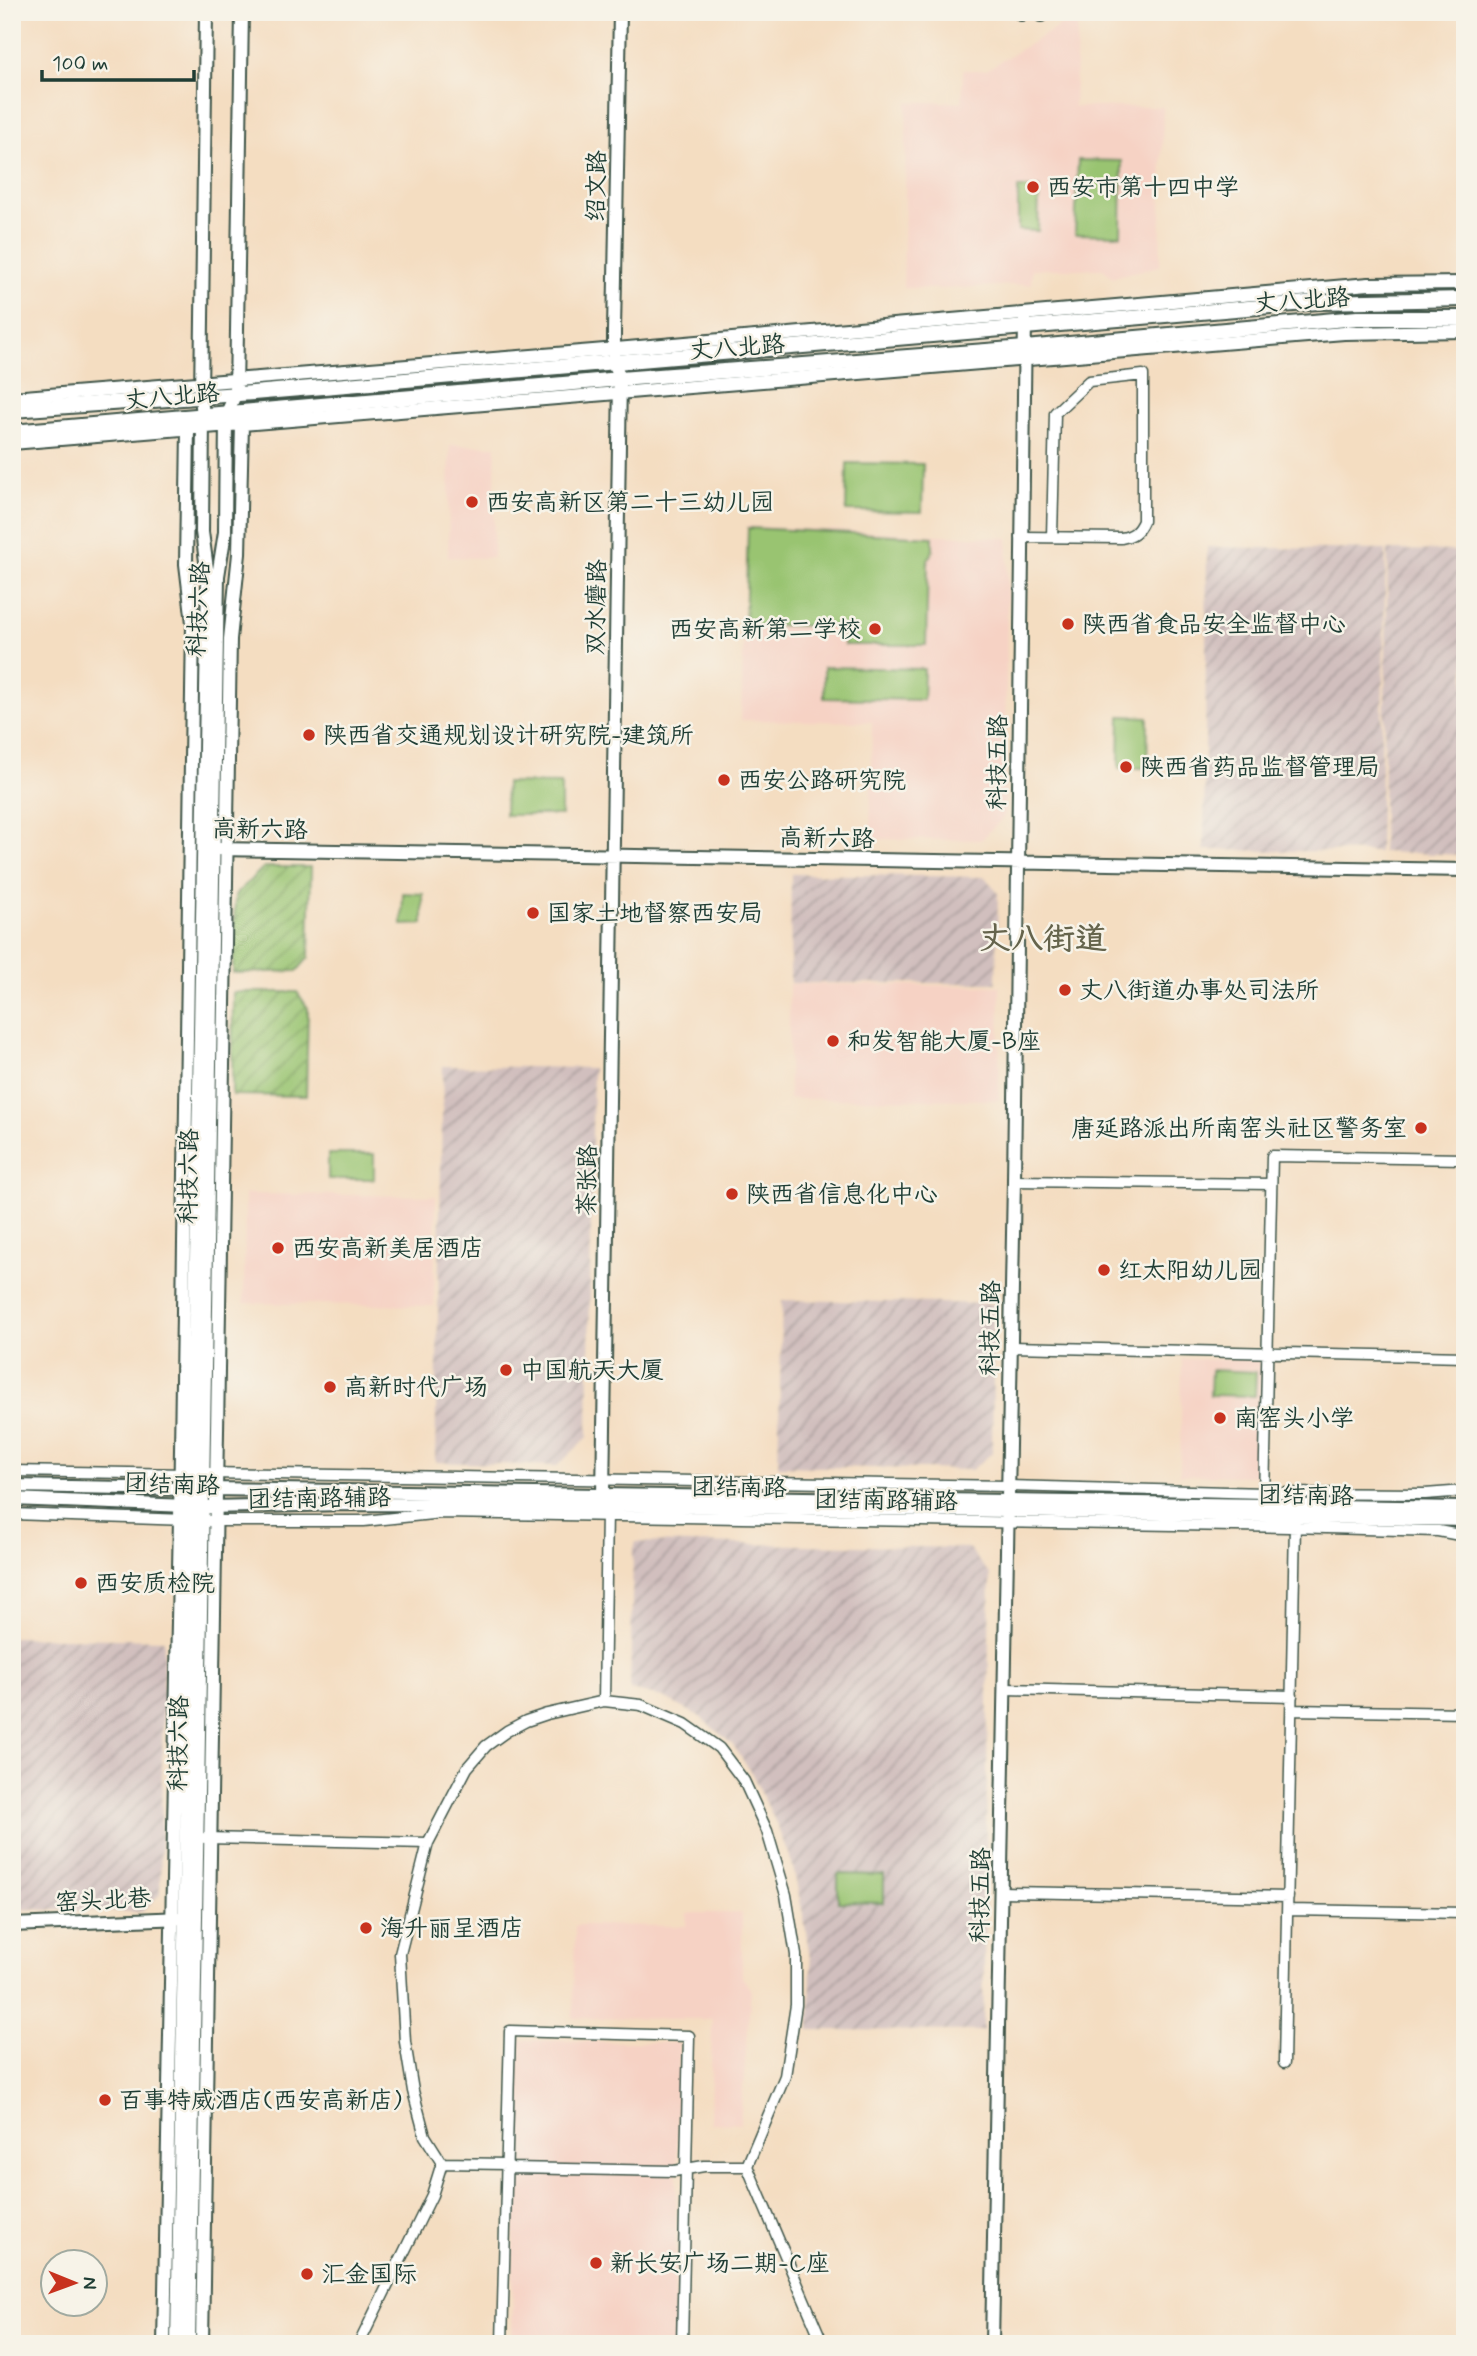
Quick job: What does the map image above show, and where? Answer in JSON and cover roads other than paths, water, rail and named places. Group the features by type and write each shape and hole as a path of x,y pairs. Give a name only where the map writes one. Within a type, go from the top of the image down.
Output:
{"main road":[{"name":"科技六路","path":"206,12 202,531 208,576 214,849"},
{"name":"科技六路","path":"177,2344 185,1918 198,1838 198,1473 218,576 225,533 226,420 236,387 242,12"},
{"name":"绍文路","path":"614,355 620,12"},
{"path":"1025,321 1369,284 1465,283"},
{"name":"丈八北路","path":"12,410 201,390 1025,321 1318,303 1465,299"},
{"name":"丈八北路","path":"12,432 204,422 1025,354 1357,318 1465,318"},
{"name":"科技五路","path":"992,2344 1014,1181 1025,321"},
{"path":"1025,354 1344,332 1465,331"},
{"name":"双水磨路","path":"614,355 620,386 614,855"},
{"path":"226,420 242,424 620,386"},
{"path":"12,398 201,390"},
{"path":"12,443 188,429 204,422"},
{"path":"198,1473 214,849 239,554 242,424"},
{"path":"188,429 186,564 193,623 189,849 198,1473 202,2344"},
{"name":"高新六路","path":"189,849 1465,870"},
{"name":"茶张路","path":"606,1506 603,1481 614,855"},
{"name":"团结南路","path":"12,1486 198,1489 606,1506"},
{"name":"团结南路","path":"12,1499 198,1513 345,1504 1007,1511 1295,1523 1465,1520"},
{"name":"团结南路","path":"1007,1511 1264,1499 1465,1508"},
{"path":"164,2344 185,1918 198,1513"},
{"name":"科技六路","path":"185,1918 189,2344"},
{"name":"窑头北巷","path":"12,1925 185,1918"}],"street":[{"path":"1021,537 1121,538 1138,530 1143,521 1143,375 1089,381 1055,413 1052,537"},
{"path":"1264,1499 1272,1156 1465,1159"},
{"path":"1014,1181 1271,1184"},
{"path":"1011,1347 1465,1357"},
{"name":"团结南路辅路","path":"12,1471 1008,1486 1264,1499 1465,1491"},
{"path":"604,1701 606,1506"},
{"path":"12,1514 198,1513"},
{"path":"1284,2063 1295,1523 1438,1531 1465,1536"},
{"path":"1005,1689 1292,1696"},
{"path":"359,2344 432,2195 442,2164 425,2136 413,2091 405,2042 400,1954 428,1843 467,1768 486,1746 526,1721 604,1701 641,1705 685,1724 719,1748 744,1781 767,1831 786,1895 796,1955 796,2005 785,2076 747,2166 824,2344"},
{"path":"1292,1710 1465,1713"},
{"path":"198,1838 428,1843"},
{"path":"1001,1892 1288,1897"},
{"path":"1288,1910 1465,1913"},
{"path":"502,2344 510,2031 689,2036 682,2344"},
{"path":"442,2164 506,2164 511,2168 686,2170 704,2166 747,2166"}],"place":[{"name":"西安市第十四中学","path":"1033,187"},
{"name":"西安高新区第二十三幼儿园","path":"472,502"},
{"name":"陕西省食品安全监督中心","path":"1068,624"},
{"name":"西安高新第二学校","path":"875,629"},
{"name":"陕西省交通规划设计研究院-建筑所","path":"309,735"},
{"name":"陕西省药品监督管理局","path":"1126,767"},
{"name":"西安公路研究院","path":"724,780"},
{"name":"国家土地督察西安局","path":"533,913"},
{"name":"丈八街道办事处司法所","path":"1065,990"},
{"name":"和发智能大厦-B座","path":"833,1041"},
{"name":"唐延路派出所南窑头社区警务室","path":"1421,1128"},
{"name":"陕西省信息化中心","path":"732,1194"},
{"name":"西安高新美居酒店","path":"278,1248"},
{"name":"红太阳幼儿园","path":"1104,1270"},
{"name":"中国航天大厦","path":"506,1370"},
{"name":"高新时代广场","path":"330,1387"},
{"name":"南窑头小学","path":"1220,1418"},
{"name":"西安质检院","path":"81,1583"},
{"name":"海升丽呈酒店","path":"366,1928"},
{"name":"百事特威酒店(西安高新店)","path":"105,2100"},
{"name":"新长安广场二期-C座","path":"596,2263"},
{"name":"汇金国际","path":"307,2274"}],"district":[{"name":"丈八街道","path":"1043,938"}]}
